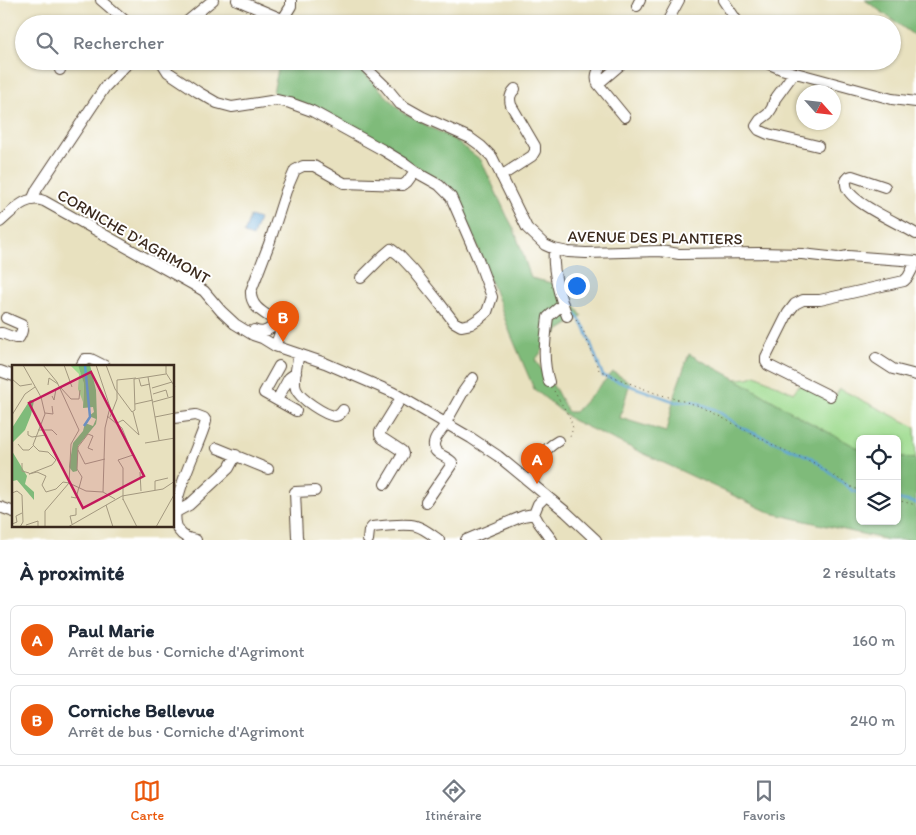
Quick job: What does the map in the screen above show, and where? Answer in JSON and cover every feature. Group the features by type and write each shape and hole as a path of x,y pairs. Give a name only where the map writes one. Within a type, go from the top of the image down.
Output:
{"street":[{"path":"101,0 118,15"},
{"path":"195,15 213,0"},
{"path":"237,0 273,15"},
{"path":"285,15 291,6 291,0"},
{"path":"671,15 679,0"},
{"path":"723,0 733,15"},
{"path":"0,222 24,202 33,198 37,189 105,87 121,70"},
{"path":"167,70 217,103 232,107 277,100 312,111 367,141 439,185 451,196 492,297 487,312 471,324 461,326 454,322 413,270 399,255 391,250 361,278"},
{"name":"AVENUE DES PLANTIERS","path":"368,70 400,104 423,117 470,138 481,146 492,157 527,228 544,245 554,249 586,253 660,251 679,254 802,254 916,262"},
{"path":"599,70 596,76 598,84 625,117"},
{"path":"598,84 614,70"},
{"path":"784,70 892,99 916,102"},
{"path":"794,73 775,99 768,114 756,126 759,130 768,134 818,146"},
{"path":"502,176 532,156 535,151 535,146 511,105 511,94 515,89"},
{"path":"275,346 280,333 280,327 278,323 254,306 250,297 250,291 269,244 286,191 296,170 303,166 314,166 344,183 403,184 407,182 415,171"},
{"path":"885,187 852,176 849,176 845,182 853,196 864,205 916,234"},
{"name":"CORNICHE D'AGRIMONT","path":"33,198 44,201 192,284 204,292 221,312 235,324 275,346 325,362 392,392 471,438 498,456 566,512 596,540"},
{"path":"549,382 545,368 544,345 548,318 565,309 559,295 554,266 554,249"},
{"path":"830,396 768,365 766,362 766,357 788,312 795,304 803,300 829,298 904,281 916,262"},
{"path":"0,334 19,338 22,334 22,325 6,318"},
{"path":"235,324 264,332 271,328 273,319"},
{"path":"299,354 296,389 313,406 334,416 338,416 343,410"},
{"path":"876,358 893,369 916,375"},
{"path":"81,365 84,359 91,359 103,365"},
{"path":"279,366 264,393 296,410"},
{"path":"0,371 12,375"},
{"path":"276,400 289,378 296,373"},
{"path":"426,502 452,464 452,462 435,450 433,446 434,441 473,378"},
{"path":"385,484 403,454 402,450 382,438 380,432 401,398"},
{"path":"175,418 196,415 204,418 206,421 183,481 176,512 176,526 180,533 186,538 196,540"},
{"path":"532,484 536,464 542,455 558,441"},
{"path":"217,448 268,468"},
{"path":"176,512 189,504 230,468 236,455"},
{"path":"298,540 295,492 315,491"},
{"path":"546,496 538,504 534,514 552,540"},
{"path":"0,507 12,511"},
{"path":"467,540 523,516 534,514"},
{"path":"368,540 369,530 372,527 410,525 417,526 439,540"}],"path":[{"path":"565,309 572,313 583,330 599,370 655,393 700,406 777,447 814,463 856,489"},
{"path":"549,382 570,418 573,428 570,437 558,441"},
{"path":"901,501 916,505"}],"green space":[{"path":"865,0 916,0 916,36 901,26 901,15 886,15"},
{"path":"278,70 361,70 403,113 453,139 481,160 514,229 531,278 560,285 582,316 558,331 535,360 556,390 568,412 575,412 613,372 630,382 620,418 666,432 675,393 689,354 856,447 856,525 901,525 901,457 916,459 916,540 888,540 771,513 572,420 534,389 511,335 461,204 448,185 313,107 273,92"},
{"path":"756,375 793,393 800,384 832,401 840,389 915,427 916,459 901,457 901,435 856,435 856,447 736,379"}],"water":[{"path":"250,216 259,219 253,237 244,234"}],"waterway":[{"path":"567,301 585,328 603,376 676,402 693,401 716,410 744,429 812,458 856,492"},
{"path":"901,500 916,503"}],"place":[{"name":"Corniche Bellevue","path":"283,342"},
{"name":"Paul Marie","path":"537,484"}]}
